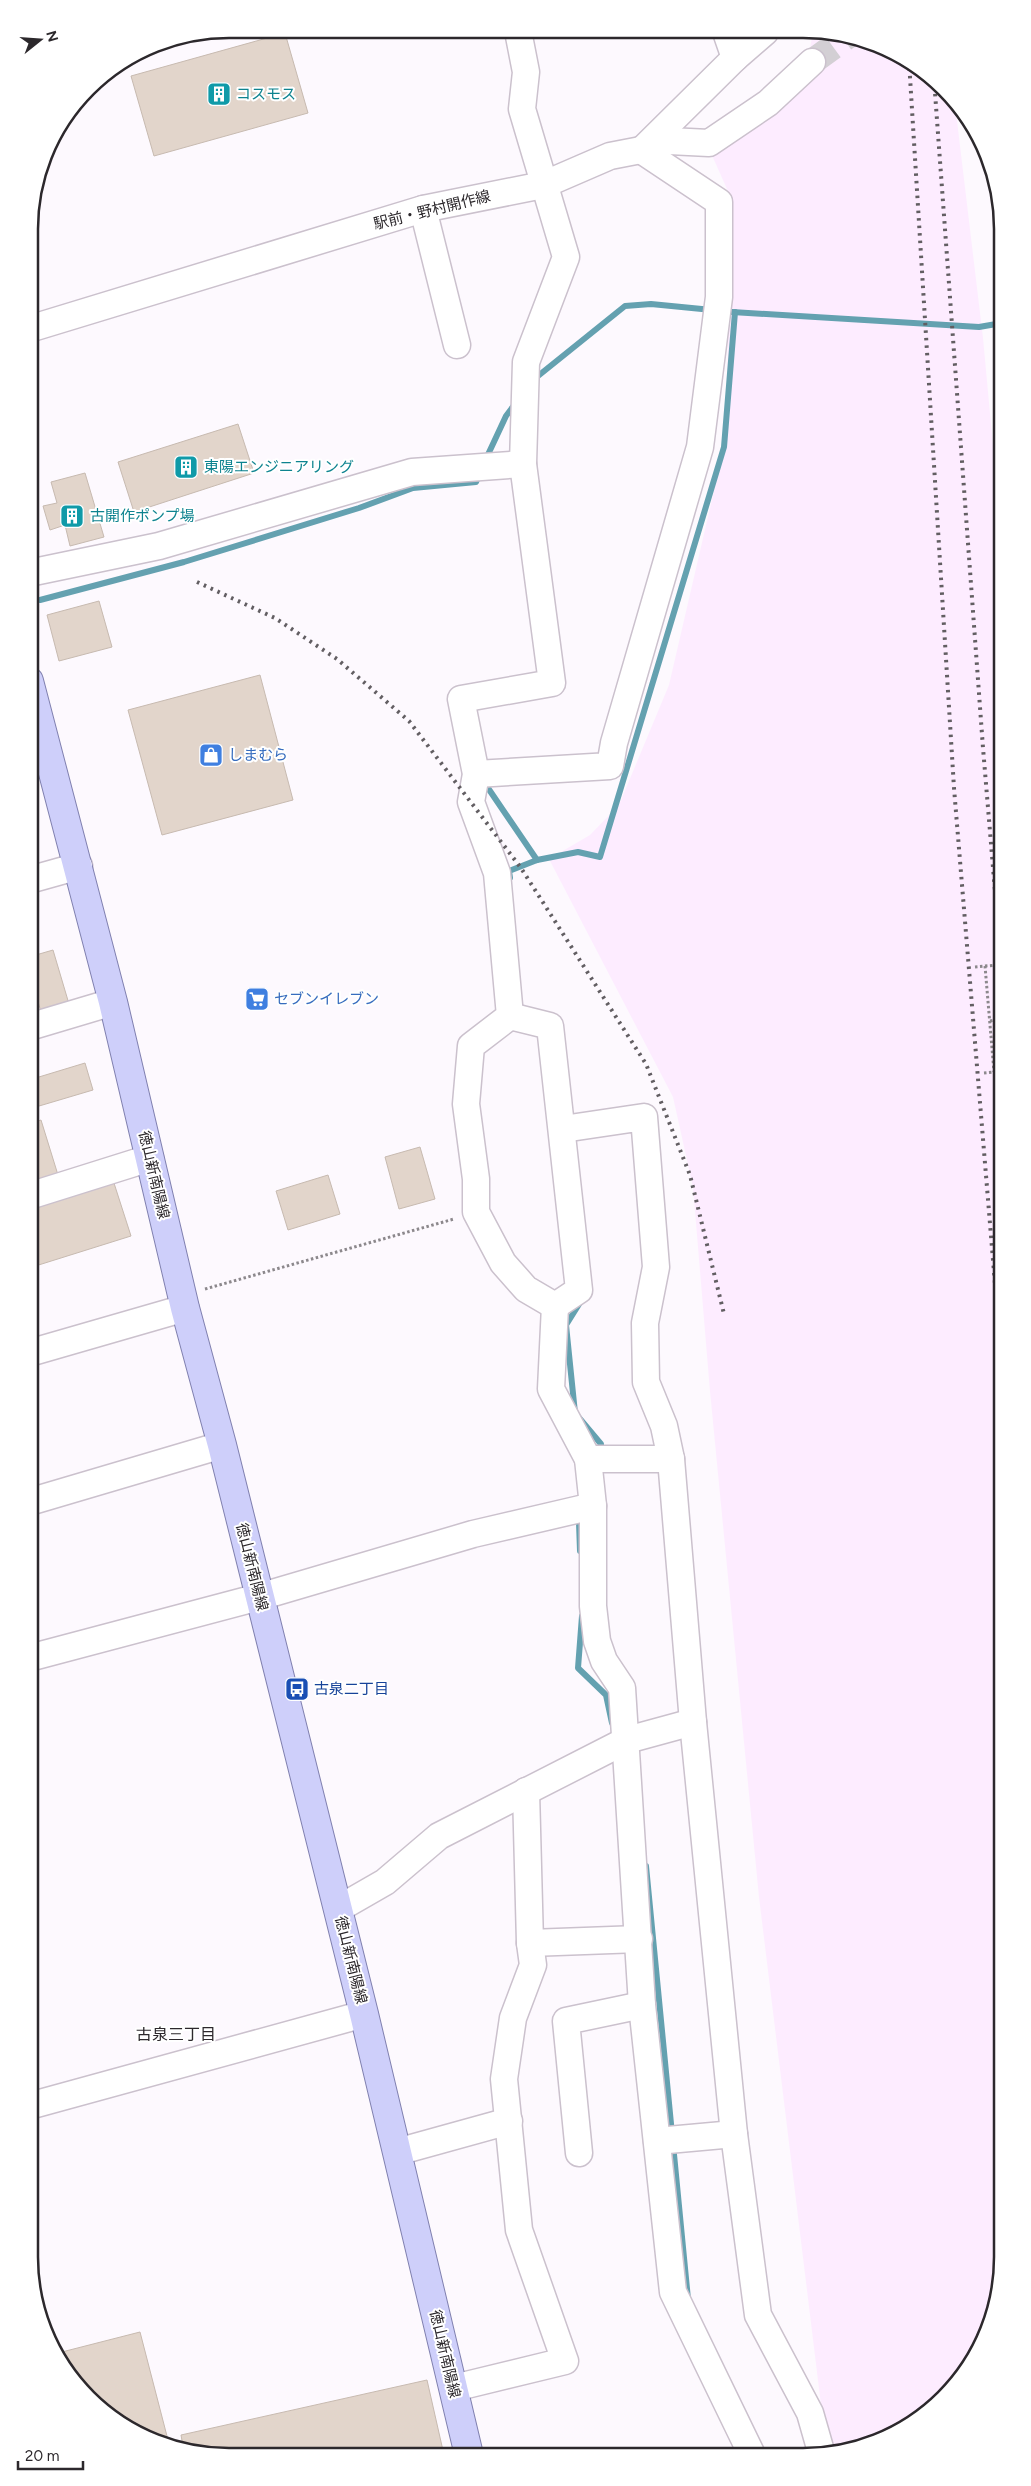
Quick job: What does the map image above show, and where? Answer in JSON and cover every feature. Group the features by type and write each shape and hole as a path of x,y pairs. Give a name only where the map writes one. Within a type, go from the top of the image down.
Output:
{"main road":[{"name":"徳山新南陽線","path":"38,750 78,866 114,1002 183,1302 222,1445 338,1909 467,2448"}],"street":[{"path":"510,1016 497,873 472,802 476,774 461,699 552,683 523,464 526,362 566,257 522,109 526,72 520,38"},
{"path":"728,38 735,58"},
{"path":"476,774 610,766 614,743 700,447 719,297 719,202 641,150 735,58 758,38"},
{"name":"駅前・野村開作線","path":"38,325 423,209 543,184 610,156 641,150 668,141 709,143 768,102 812,62"},
{"path":"423,209 457,346"},
{"path":"38,571 158,546 412,472 523,464"},
{"path":"38,877 78,866"},
{"path":"38,1024 114,1002"},
{"path":"510,1016 550,1026 563,1129 578,1290 555,1306"},
{"path":"510,1016 471,1046 466,1104 476,1179 476,1212 503,1262 526,1289 555,1306"},
{"path":"563,1129 644,1117 656,1266 645,1323 646,1382 664,1426 671,1459 693,1722 734,2134 758,2315 810,2413 820,2448"},
{"path":"38,1193 150,1158"},
{"path":"38,1350 183,1302"},
{"path":"555,1306 551,1389 588,1459 593,1506 593,1606 597,1641 604,1661 622,1688 627,1740 642,2005 673,2292 749,2448"},
{"path":"38,1499 222,1445"},
{"path":"588,1459 671,1459"},
{"path":"38,1656 259,1597 473,1534 593,1506"},
{"path":"338,1909 385,1882 439,1836 627,1740 693,1722"},
{"path":"454,2388 565,2361 519,2230 504,2079 513,2018 533,1965 530,1943 526,1792"},
{"path":"530,1943 639,1939"},
{"path":"579,2153 566,2021 642,2005"},
{"path":"38,2104 364,2014"},
{"path":"397,2152 509,2121"},
{"path":"657,2141 734,2134"}],"path":[{"path":"975,967 994,965"},
{"path":"984,1073 994,1072 986,966"},
{"path":"990,1021 994,1020"},
{"path":"183,1302 476,1212"}],"shaded area":[{"path":"812,38 840,41 887,57 909,70 928,85 956,115 983,338 994,457 994,2257 992,2282 987,2307 974,2342 954,2374 928,2401 909,2416 887,2429 852,2442 826,2447 759,1897 710,1391 693,1187 673,1097 549,859 590,835 619,805 669,685 726,439 731,198 711,153 803,86"}],"building":[{"name":"コスモス","path":"267,38 286,38 308,113 154,156 131,76"},
{"name":"東陽エンジニアリング","path":"238,424 254,473 134,512 118,462"},
{"name":"古開作ポンプ場","path":"85,473 104,537 70,546 65,525 50,530 43,506 57,503 51,482"},
{"path":"99,601 112,647 59,661 47,615"},
{"name":"しまむら","path":"260,675 293,800 162,835 128,710"},
{"path":"53,950 69,1004 41,1012 38,1002 38,954"},
{"path":"85,1063 93,1090 38,1106 38,1077"},
{"path":"41,1120 58,1175 38,1181 38,1121"},
{"path":"420,1147 435,1199 399,1209 385,1157"},
{"path":"328,1175 340,1214 288,1230 276,1191"},
{"path":"113,1180 131,1236 38,1265 38,1204"},
{"path":"140,2332 168,2438 144,2429 112,2409 77,2374 62,2352"},
{"path":"427,2380 442,2448 216,2448 182,2443 181,2435"}],"waterway":[{"path":"533,380 625,306 651,304 712,310"},
{"path":"732,312 979,327 994,324"},
{"path":"510,878 509,871 537,860 578,852 600,857 724,447 735,312"},
{"path":"485,461 506,416 515,404"},
{"path":"40,600 184,562 359,508 413,488 476,482 479,475"},
{"path":"488,788 537,860"},
{"path":"581,1301 566,1325 575,1413 601,1444 601,1454"},
{"path":"580,1551 579,1523 584,1517"},
{"path":"582,1616 578,1668 606,1695 612,1723"},
{"path":"646,1866 672,2134"},
{"path":"673,2144 688,2299"}],"tunnel":[{"path":"812,62 841,41"}],"railway":[{"path":"910,70 954,788 994,1272"},
{"path":"935,92 994,879"},
{"path":"197,582 275,618 337,659 409,721 521,868 646,1064 690,1175 724,1314"}],"place":[{"name":"コスモス","path":"219,94"},
{"name":"東陽エンジニアリング","path":"186,467"},
{"name":"古開作ポンプ場","path":"72,516"},
{"name":"しまむら","path":"211,755"},
{"name":"セブンイレブン","path":"257,999"},
{"name":"古泉二丁目","path":"297,1689"}],"district":[{"name":"古泉三丁目","path":"176,2034"}]}
